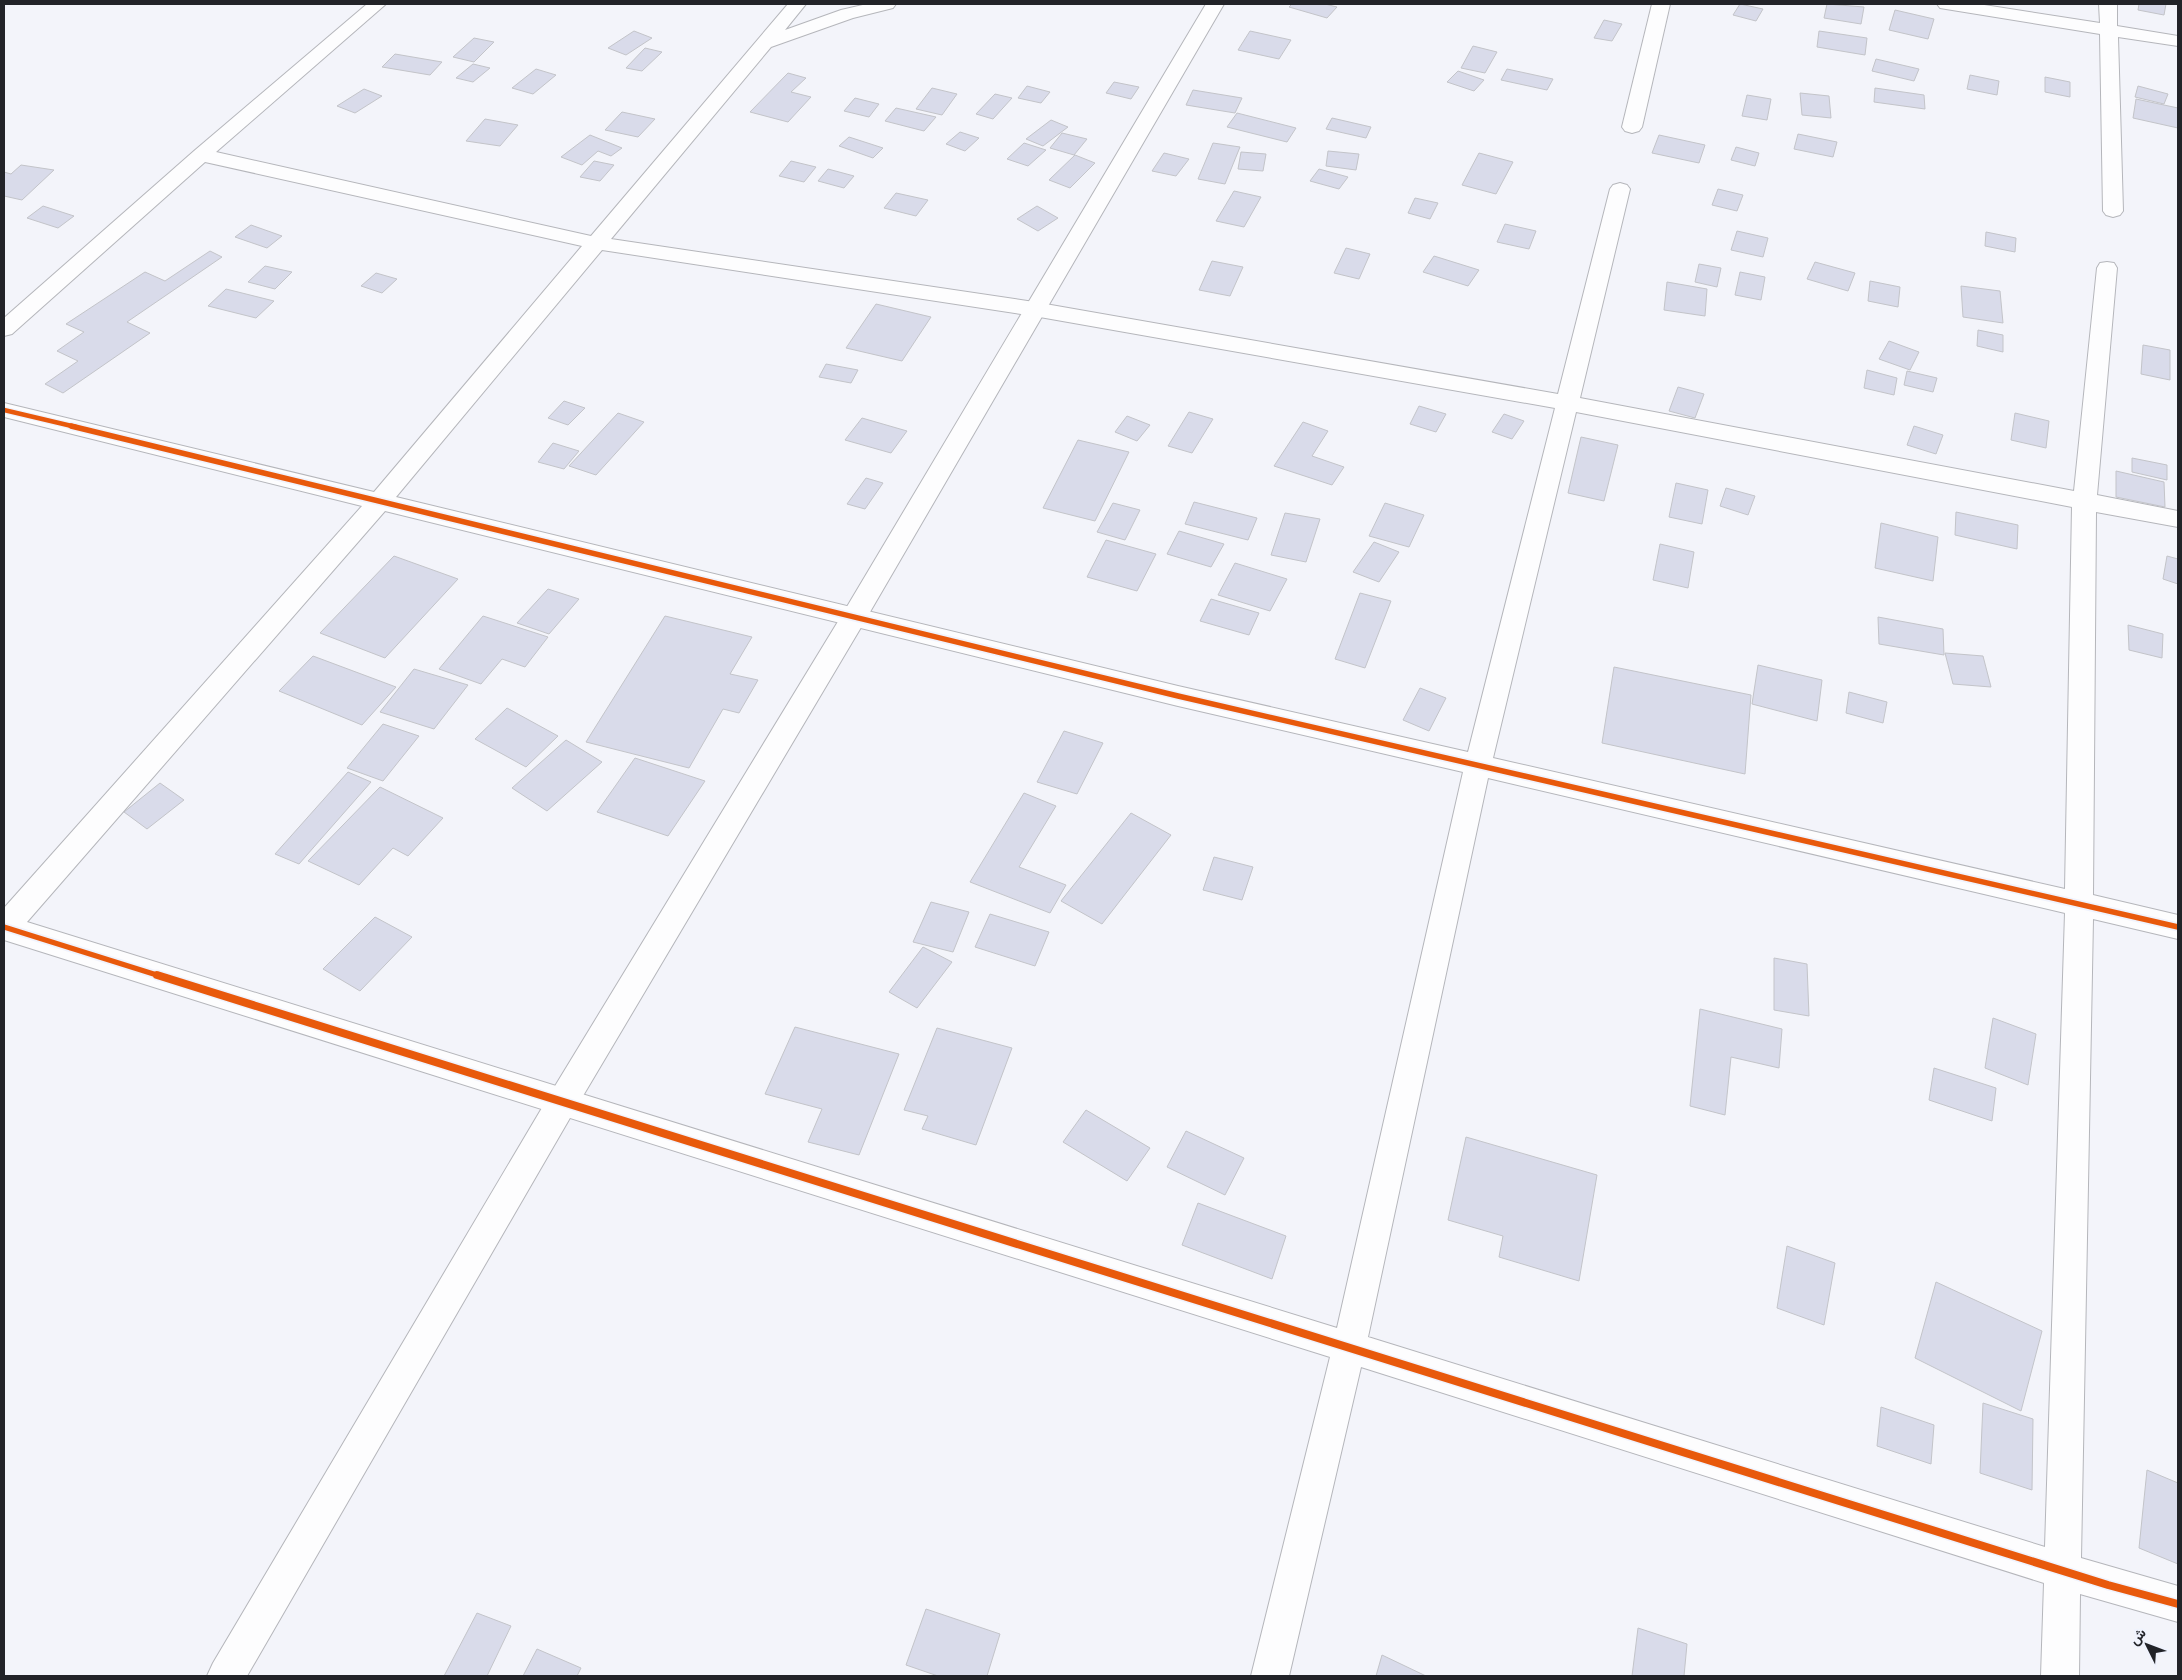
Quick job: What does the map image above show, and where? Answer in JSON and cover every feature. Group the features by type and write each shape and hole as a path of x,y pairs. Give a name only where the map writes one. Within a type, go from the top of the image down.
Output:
{"street":[{"path":"4,329 201,155 377,4"},
{"path":"764,43 847,14 887,4"},
{"path":"226,1676 564,1101 854,617 1215,4"},
{"path":"1632,127 1661,4"},
{"path":"1946,4 2178,41"},
{"path":"2108,4 2113,212"},
{"path":"789,6 764,43 380,501 4,927 2063,1571 2178,1604"},
{"path":"201,155 596,243 1034,310 1567,403 2178,519"},
{"path":"1270,1676 1349,1347 1478,765 1620,189"},
{"path":"2060,1676 2079,904 2082,520 2107,268"},
{"path":"4,410 1178,696 2178,927"}],"building":[{"path":"1292,4 1325,4 1337,7 1327,18 1289,7"},
{"path":"1740,4 1763,9 1756,21 1733,15"},
{"path":"1827,4 1864,7 1861,24 1824,18"},
{"path":"2139,4 2166,4 2164,15 2138,10"},
{"path":"1895,10 1934,19 1928,39 1889,30"},
{"path":"1604,20 1622,24 1612,41 1594,38"},
{"path":"634,31 652,38 626,55 608,48"},
{"path":"1250,31 1291,40 1279,59 1238,50"},
{"path":"1819,31 1867,38 1865,55 1817,47"},
{"path":"474,38 494,42 474,62 453,57"},
{"path":"1473,46 1497,52 1485,73 1461,68"},
{"path":"645,48 662,52 642,71 626,68"},
{"path":"395,54 442,62 430,75 382,67"},
{"path":"1876,59 1919,69 1914,81 1872,71"},
{"path":"473,64 490,68 473,82 456,78"},
{"path":"536,69 556,75 533,94 512,88"},
{"path":"1507,69 1553,79 1547,90 1501,80"},
{"path":"1458,71 1484,80 1474,91 1447,82"},
{"path":"788,73 806,78 791,92 811,97 788,122 750,112"},
{"path":"1970,75 1999,81 1997,95 1967,89"},
{"path":"2045,77 2070,82 2070,97 2045,92"},
{"path":"1114,82 1139,87 1131,99 1106,93"},
{"path":"1027,86 1050,92 1041,103 1018,98"},
{"path":"2138,86 2168,94 2164,104 2135,97"},
{"path":"932,88 957,94 942,115 916,109"},
{"path":"1875,88 1924,95 1925,109 1874,102"},
{"path":"364,89 382,96 355,113 337,106"},
{"path":"1193,90 1242,98 1235,113 1186,105"},
{"path":"1800,93 1829,96 1831,118 1802,115"},
{"path":"995,94 1012,98 993,119 976,114"},
{"path":"1747,95 1771,99 1767,120 1742,116"},
{"path":"855,98 879,104 869,117 844,111"},
{"path":"2136,99 2178,108 2178,128 2133,118"},
{"path":"896,108 936,117 924,131 885,121"},
{"path":"622,112 655,119 638,137 605,130"},
{"path":"1237,113 1296,128 1287,142 1227,127"},
{"path":"1332,118 1371,127 1366,138 1326,129"},
{"path":"485,119 518,125 500,146 466,141"},
{"path":"1051,120 1068,127 1043,146 1026,139"},
{"path":"960,132 979,138 965,151 946,144"},
{"path":"1062,133 1087,139 1074,155 1050,148"},
{"path":"1798,134 1837,142 1833,157 1794,149"},
{"path":"590,135 622,148 611,156 598,151 582,165 561,157"},
{"path":"1659,135 1705,145 1699,163 1652,153"},
{"path":"849,137 883,148 873,158 839,146"},
{"path":"1024,143 1046,150 1028,166 1007,159"},
{"path":"1213,143 1240,147 1225,184 1198,179"},
{"path":"1736,147 1759,153 1755,166 1731,160"},
{"path":"1328,151 1359,154 1356,170 1326,166"},
{"path":"1241,152 1266,154 1263,171 1238,169"},
{"path":"1164,153 1189,159 1176,176 1152,171"},
{"path":"1479,153 1513,162 1496,194 1462,185"},
{"path":"1075,155 1095,163 1070,188 1049,180"},
{"path":"594,161 614,165 600,181 580,177"},
{"path":"791,161 816,167 804,182 779,176"},
{"path":"21,165 54,170 22,200 4,196 4,172 11,174"},
{"path":"828,169 854,176 844,188 818,181"},
{"path":"1319,169 1348,177 1339,189 1310,181"},
{"path":"1718,189 1743,195 1737,211 1712,205"},
{"path":"1234,191 1261,197 1244,227 1216,221"},
{"path":"896,193 928,200 916,216 884,208"},
{"path":"1415,198 1438,203 1430,219 1408,213"},
{"path":"43,206 74,216 58,228 27,218"},
{"path":"1037,206 1058,218 1038,231 1017,219"},
{"path":"1505,224 1536,231 1529,249 1497,242"},
{"path":"251,225 282,236 267,248 235,237"},
{"path":"1737,231 1768,238 1763,257 1731,250"},
{"path":"1986,232 2016,238 2015,252 1985,246"},
{"path":"1346,248 1370,254 1359,279 1334,273"},
{"path":"210,251 222,257 127,322 150,333 63,393 45,384 78,361 57,351 84,332 66,324 145,272 165,281"},
{"path":"1434,256 1479,270 1468,286 1423,272"},
{"path":"1212,261 1243,267 1230,296 1199,290"},
{"path":"1815,262 1855,273 1848,291 1807,279"},
{"path":"1699,264 1721,268 1717,287 1695,282"},
{"path":"265,266 292,272 275,289 248,282"},
{"path":"1740,272 1765,277 1761,300 1735,295"},
{"path":"376,273 397,279 382,293 361,286"},
{"path":"1870,281 1900,287 1898,307 1868,301"},
{"path":"1667,282 1707,289 1705,316 1664,310"},
{"path":"1961,286 2000,291 2003,323 1963,317"},
{"path":"226,289 274,301 256,318 208,306"},
{"path":"876,304 931,317 902,361 846,348"},
{"path":"1978,330 2003,335 2003,352 1977,346"},
{"path":"1889,341 1919,352 1910,370 1879,359"},
{"path":"2143,345 2170,350 2170,380 2141,374"},
{"path":"826,364 858,370 851,383 819,377"},
{"path":"1867,370 1897,378 1894,395 1864,388"},
{"path":"1907,371 1937,378 1933,392 1904,385"},
{"path":"1678,387 1704,394 1695,418 1669,411"},
{"path":"564,401 585,408 568,425 548,418"},
{"path":"1419,406 1446,414 1436,432 1410,424"},
{"path":"1189,412 1213,419 1192,453 1168,446"},
{"path":"618,413 644,422 596,475 569,466"},
{"path":"2015,413 2049,421 2046,448 2011,440"},
{"path":"1504,414 1524,421 1512,439 1492,432"},
{"path":"1127,416 1150,425 1137,441 1115,432"},
{"path":"862,418 907,431 891,453 845,440"},
{"path":"1303,422 1328,431 1312,456 1344,467 1332,485 1274,466"},
{"path":"1914,426 1943,435 1936,454 1907,445"},
{"path":"1581,437 1618,445 1604,501 1568,493"},
{"path":"1078,440 1129,452 1095,521 1043,508"},
{"path":"553,443 579,451 564,469 538,462"},
{"path":"2132,458 2167,465 2167,480 2132,472"},
{"path":"2116,471 2164,482 2165,507 2116,497"},
{"path":"866,478 883,483 865,509 847,504"},
{"path":"1676,483 1708,490 1702,524 1669,517"},
{"path":"1726,488 1755,496 1748,515 1720,506"},
{"path":"1194,502 1257,518 1248,540 1185,524"},
{"path":"1113,503 1140,510 1125,540 1097,532"},
{"path":"1385,503 1424,515 1409,547 1369,536"},
{"path":"1956,512 2018,525 2017,549 1955,535"},
{"path":"1285,513 1320,519 1306,562 1271,555"},
{"path":"1881,523 1938,537 1933,581 1875,568"},
{"path":"1179,531 1224,544 1211,567 1167,554"},
{"path":"1106,540 1156,554 1137,591 1087,577"},
{"path":"1374,542 1399,552 1379,582 1353,572"},
{"path":"1660,544 1694,552 1688,588 1653,580"},
{"path":"394,556 458,579 385,658 320,633"},
{"path":"2167,556 2178,559 2178,584 2163,579"},
{"path":"1235,563 1287,579 1270,611 1218,595"},
{"path":"548,589 579,599 549,634 517,623"},
{"path":"1360,593 1391,601 1365,668 1335,659"},
{"path":"1211,599 1259,613 1249,635 1200,621"},
{"path":"483,616 548,637 525,667 502,659 481,684 439,669"},
{"path":"665,616 752,637 730,674 758,680 739,713 723,709 689,768 586,742"},
{"path":"1878,617 1943,629 1944,655 1879,644"},
{"path":"2128,625 2163,634 2162,658 2129,650"},
{"path":"1945,653 1983,656 1991,687 1953,684"},
{"path":"313,656 396,687 362,725 279,691"},
{"path":"1758,665 1822,680 1817,721 1752,704"},
{"path":"1614,667 1751,695 1745,774 1602,743"},
{"path":"414,669 468,685 434,729 380,712"},
{"path":"1420,688 1446,698 1429,731 1403,720"},
{"path":"1849,692 1887,702 1883,723 1846,713"},
{"path":"507,708 558,736 526,767 475,739"},
{"path":"383,724 419,736 383,781 347,768"},
{"path":"1064,731 1103,743 1077,794 1037,782"},
{"path":"566,740 602,762 547,811 512,788"},
{"path":"635,758 705,781 668,836 597,812"},
{"path":"348,772 371,782 299,864 275,854"},
{"path":"160,783 184,800 147,829 124,812"},
{"path":"380,787 443,818 408,856 393,848 359,885 308,861"},
{"path":"1024,793 1056,806 1019,867 1066,885 1050,913 970,882"},
{"path":"1131,813 1171,835 1102,924 1061,901"},
{"path":"1214,857 1253,867 1242,900 1203,890"},
{"path":"931,902 969,912 953,952 913,942"},
{"path":"990,914 1049,932 1035,966 975,947"},
{"path":"375,917 412,937 360,991 323,969"},
{"path":"923,947 952,962 917,1008 889,992"},
{"path":"1774,958 1807,964 1809,1016 1774,1010"},
{"path":"1700,1009 1782,1029 1779,1068 1731,1057 1725,1115 1690,1106"},
{"path":"1993,1018 2036,1034 2028,1085 1985,1068"},
{"path":"795,1027 899,1054 859,1155 808,1142 822,1109 765,1094"},
{"path":"937,1028 1012,1048 976,1145 922,1129 928,1116 904,1110"},
{"path":"1934,1068 1996,1088 1992,1121 1929,1100"},
{"path":"1086,1110 1150,1148 1127,1181 1063,1142"},
{"path":"1186,1131 1244,1158 1225,1195 1167,1167"},
{"path":"1466,1137 1597,1175 1579,1281 1499,1257 1503,1236 1448,1220"},
{"path":"1198,1203 1286,1236 1272,1279 1182,1245"},
{"path":"1787,1246 1835,1263 1824,1325 1777,1308"},
{"path":"1936,1282 2042,1331 2021,1411 1915,1358"},
{"path":"1983,1403 2033,1419 2032,1490 1980,1473"},
{"path":"1881,1407 1934,1425 1931,1464 1877,1446"},
{"path":"2147,1470 2178,1483 2178,1564 2139,1548"},
{"path":"926,1609 1000,1634 987,1676 938,1676 906,1665"},
{"path":"477,1613 511,1626 487,1676 444,1676"},
{"path":"1638,1628 1687,1644 1684,1676 1632,1676"},
{"path":"537,1649 581,1668 577,1676 523,1676"},
{"path":"1382,1655 1426,1676 1376,1676"}],"cycle path":[{"path":"4,410 1178,696 2178,927"},
{"path":"4,927 2108,1585 2178,1604"}]}
